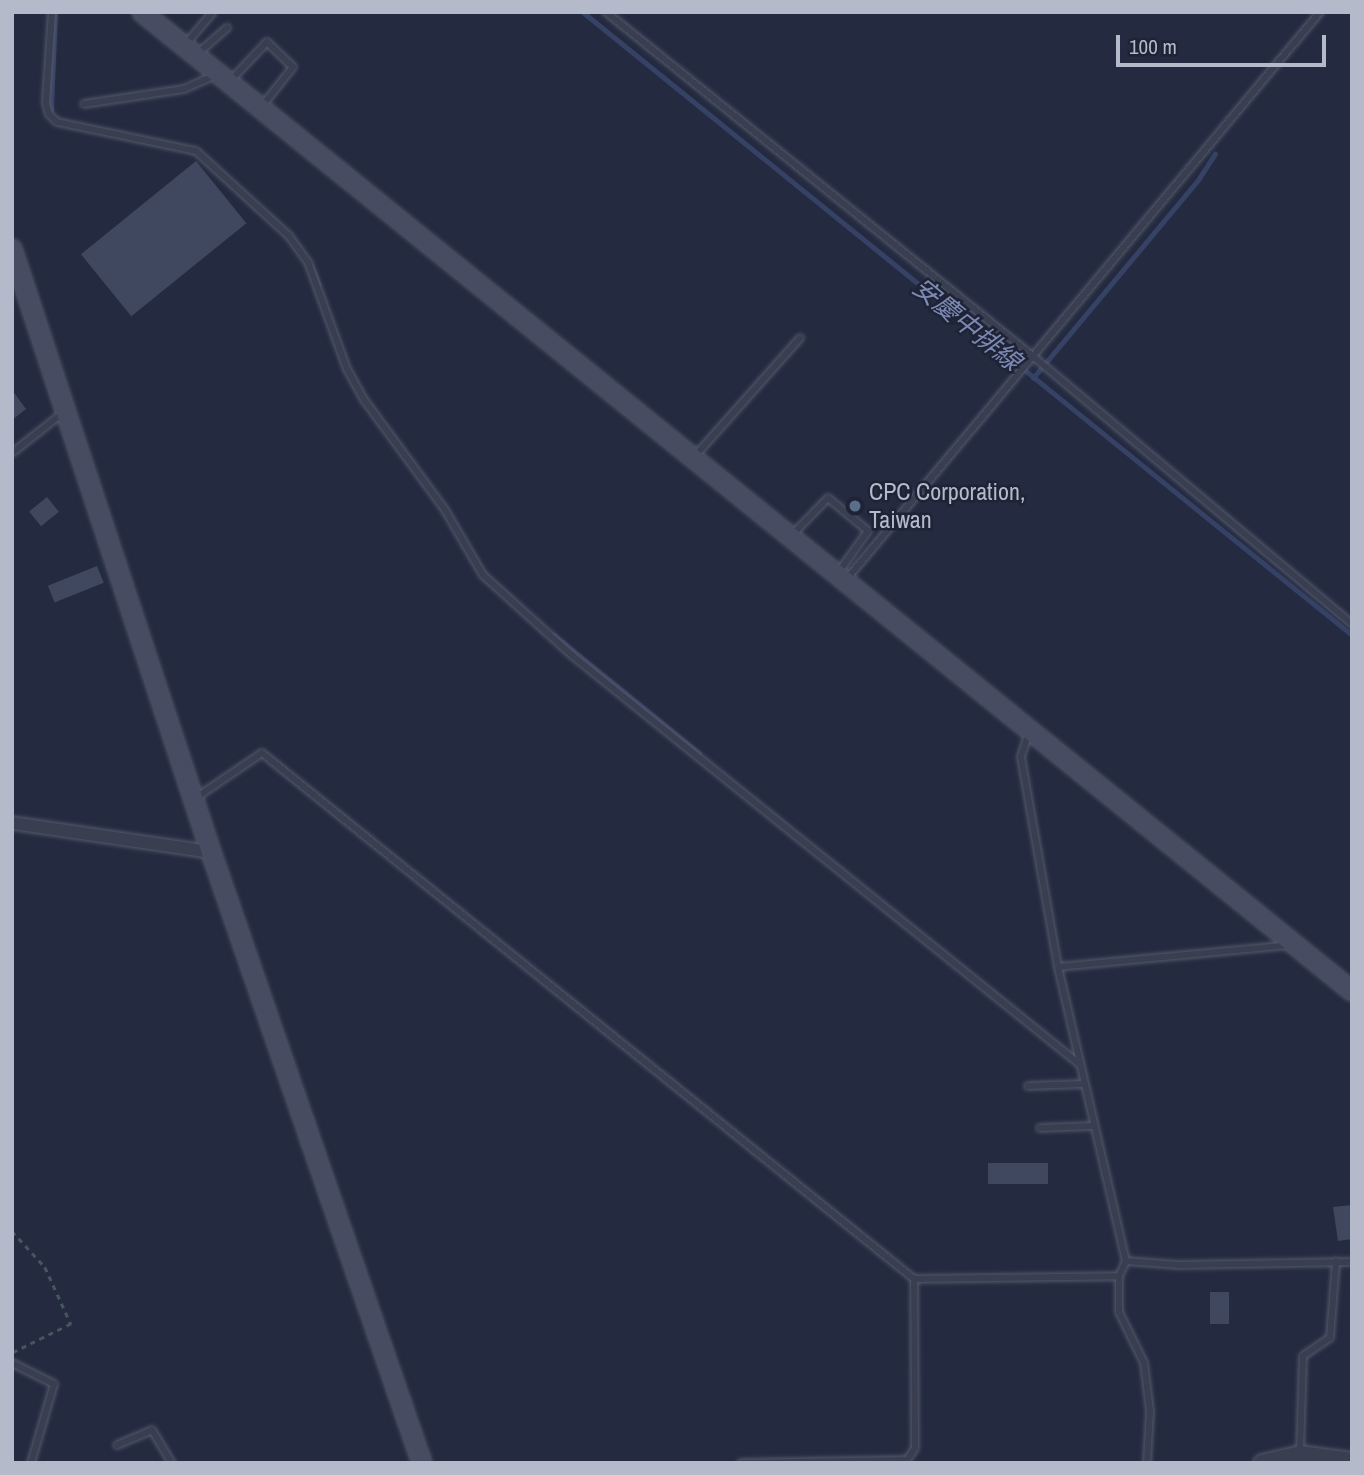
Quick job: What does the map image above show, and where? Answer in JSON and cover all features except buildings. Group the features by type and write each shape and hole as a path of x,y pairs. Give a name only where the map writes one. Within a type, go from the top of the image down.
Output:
{"main road":[{"path":"142,12 1352,991"},
{"path":"12,249 212,852 422,1463"}],"street":[{"path":"12,823 212,852"},
{"path":"1262,1463 1300,1454 1352,1461"}],"lane":[{"path":"52,12 46,103 50,114 57,122 196,151 289,236 308,262 346,369 365,401 445,510 483,575 595,673 1078,1063"},
{"path":"190,51 213,12"},
{"path":"606,12 1352,624"},
{"path":"841,578 1019,377 1320,12"},
{"path":"190,51 227,28"},
{"path":"84,104 184,89 223,79 267,42 293,66 260,110"},
{"path":"693,457 800,338"},
{"path":"12,453 66,411"},
{"path":"790,537 828,498 858,522 868,531 841,578"},
{"path":"1029,732 1021,757 1058,967 1092,1126 1126,1261 1119,1276 1119,1312 1144,1363 1150,1411 1147,1463"},
{"path":"195,799 262,753 915,1279 1119,1276"},
{"path":"1058,967 1295,944"},
{"path":"1028,1086 1083,1084"},
{"path":"1040,1128 1092,1126"},
{"path":"1126,1261 1179,1265 1352,1262"},
{"path":"1300,1454 1303,1356 1330,1338 1336,1261"},
{"path":"741,1463 907,1460 915,1448 915,1279"},
{"path":"12,1363 54,1384 32,1463"},
{"path":"117,1446 152,1430 172,1463"}],"path":[{"path":"12,1231 45,1267 71,1324 12,1353"}],"waterway":[{"path":"51,110 55,12"},
{"name":"安慶中排線","path":"583,12 1352,635"},
{"path":"1033,378 1198,180 1215,154"},
{"path":"312,267 319,284"},
{"path":"554,635 699,753"}],"place":[{"name":"CPC Corporation, Taiwan","path":"855,506"}]}
